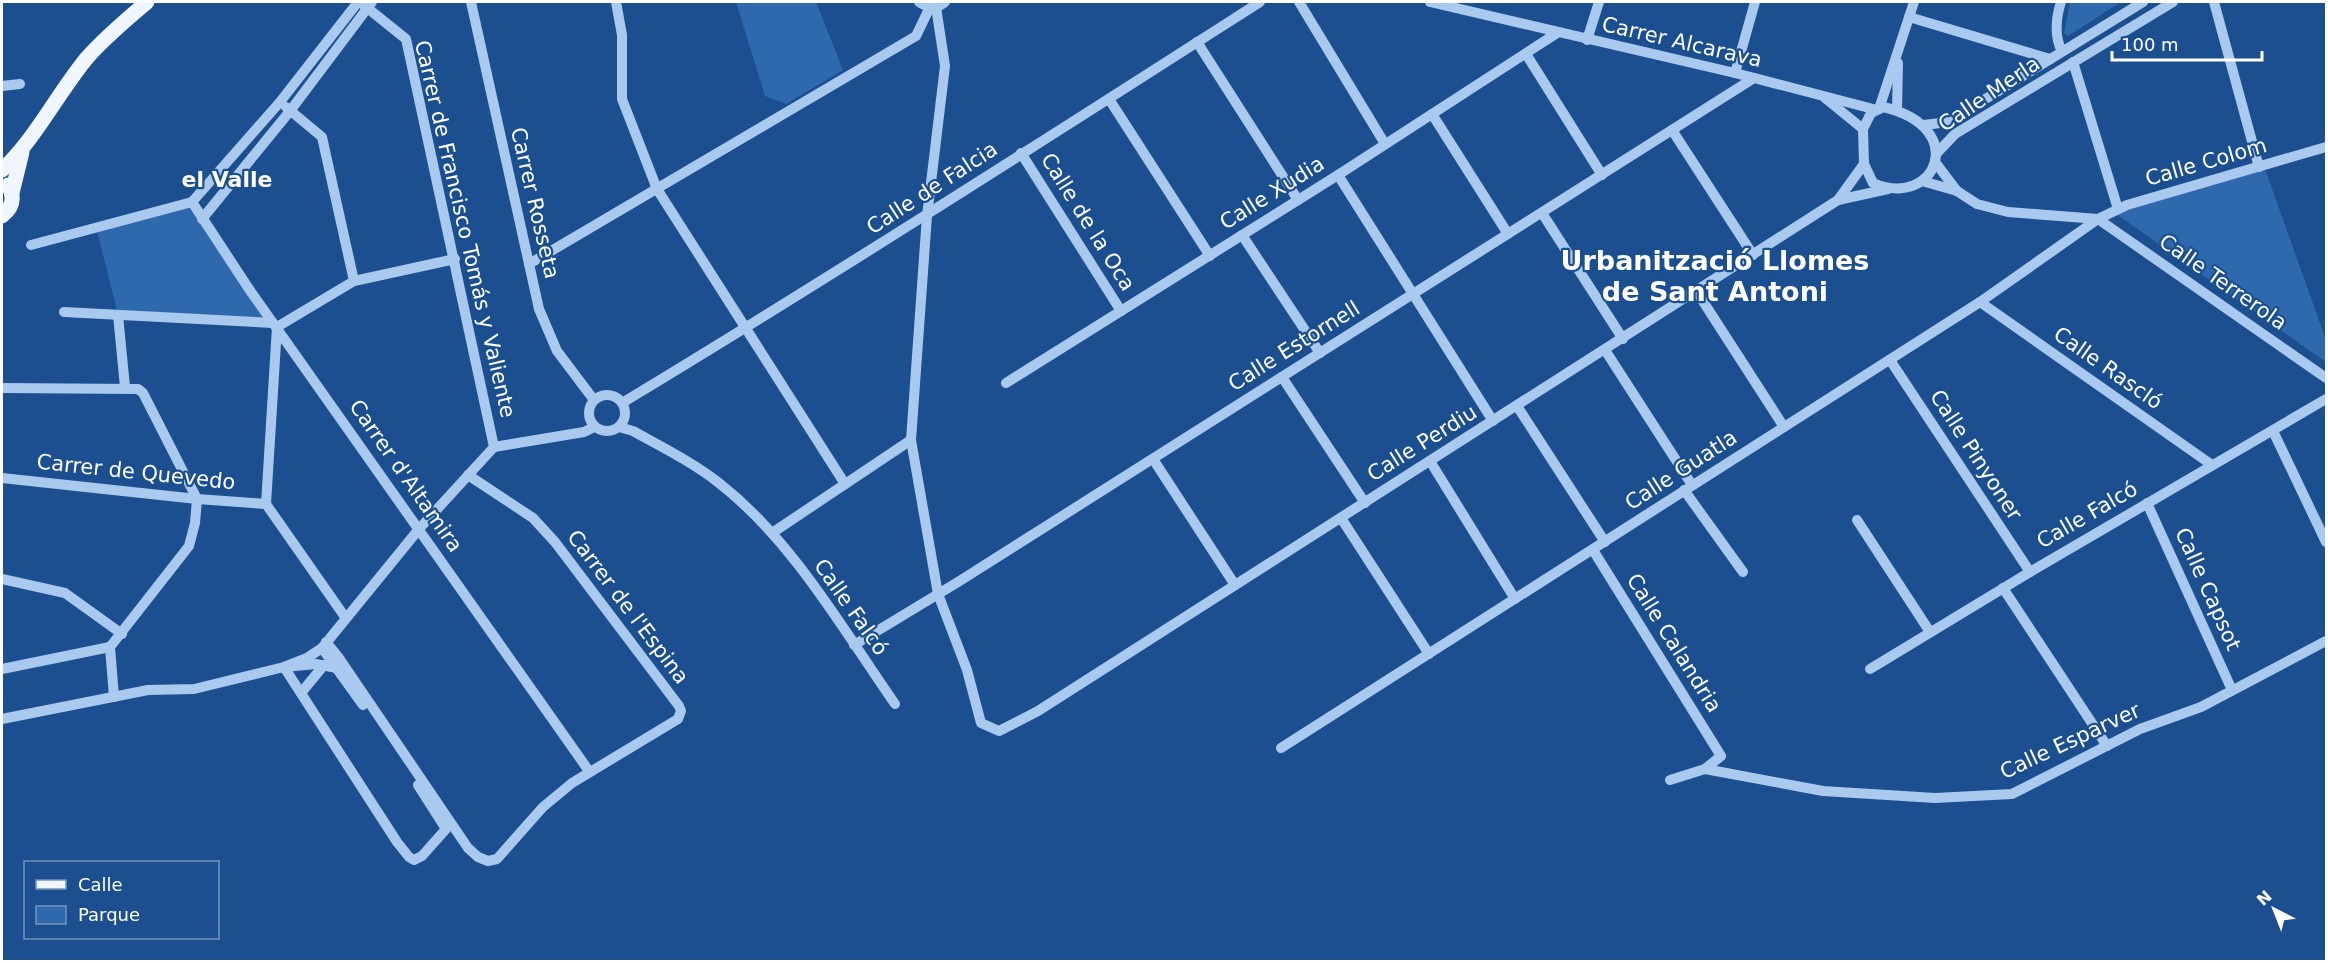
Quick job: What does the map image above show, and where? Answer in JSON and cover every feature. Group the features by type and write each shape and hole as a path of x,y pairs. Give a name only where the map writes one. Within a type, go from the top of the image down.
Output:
{"main road":[{"path":"2,170 23,150 87,59 107,37 147,2"},
{"path":"2,216 11,205 23,150"},
{"path":"2,179 12,193"}],"street":[{"name":"Carrer Rosseta","path":"471,2 539,309 557,351 594,400"},
{"path":"616,2 622,35 622,99 657,189 744,329 845,484"},
{"path":"529,264 916,36 937,5 919,2"},
{"name":"Calle de Falcia","path":"622,403 927,216 1021,153 1260,2"},
{"path":"1299,2 1385,144"},
{"name":"Carrer Alcarava","path":"1430,2 1734,73 1878,110"},
{"path":"1587,40 1599,2"},
{"path":"1734,73 1755,2"},
{"path":"1878,110 1914,2"},
{"path":"2060,53 2057,41 2061,2"},
{"name":"Calle Merla","path":"1924,125 1948,122 2143,2"},
{"name":"Calle Merla","path":"1936,158 1955,134 2173,2"},
{"path":"2214,2 2259,166"},
{"path":"31,245 192,202 364,3"},
{"path":"202,219 290,111 364,3"},
{"name":"Carrer de Francisco Tomás y Valiente","path":"324,645 419,529 494,447 406,39 364,3"},
{"name":"Calle Perdiu","path":"937,5 945,66 927,216 911,440 938,594 967,670 981,723 999,731 1026,718 1838,200 1888,189"},
{"path":"1909,17 2060,53 2072,63 2118,209"},
{"name":"Calle Xudia","path":"1006,383 1210,256 1557,33"},
{"path":"1197,42 1298,200"},
{"path":"1897,110 1898,50"},
{"name":"Calle Merla","path":"2060,53 2072,63"},
{"path":"1526,54 1602,175"},
{"name":"Calle Estornell","path":"854,645 1153,459 1754,78"},
{"path":"2,86 20,84"},
{"name":"Carrer Alcarava","path":"1821,94 1863,129"},
{"path":"1109,99 1210,256"},
{"path":"280,102 322,137 354,281"},
{"path":"1884,107 1897,110 1924,125 1936,143 1936,158 1922,181 1909,188 1888,189 1873,183 1864,164 1863,129 1868,116 1878,110 1884,107"},
{"path":"1432,114 1508,234"},
{"path":"1672,130 1753,255"},
{"name":"Calle Colom","path":"2098,219 2118,209 2326,147"},
{"name":"Calle de la Oca","path":"1021,153 1121,311"},
{"path":"1936,158 1957,191"},
{"name":"Calle Perdiu","path":"1838,200 1864,164"},
{"path":"1338,174 1493,421"},
{"path":"1922,181 1957,191 1977,204 2008,212 2098,219"},
{"name":"Carrer d'Altamira","path":"192,202 275,325 589,771"},
{"path":"1542,213 1623,339"},
{"name":"Calle Guatla","path":"1281,748 1980,302 2098,219"},
{"name":"Calle Terrerola","path":"2098,219 2326,378"},
{"path":"1242,235 1320,353"},
{"path":"64,312 275,325 354,281 455,259"},
{"path":"1696,292 1784,427"},
{"name":"Calle Rascló","path":"1980,302 2212,465"},
{"path":"118,315 125,387"},
{"path":"275,325 266,504 345,617"},
{"path":"1605,350 1688,487 1743,572"},
{"name":"Calle Pinyoner","path":"1890,360 2030,572"},
{"path":"1282,377 1365,503"},
{"path":"2,388 125,387 138,389 196,499 195,523 189,546 110,647 2,669"},
{"path":"594,427 588,415 594,400 609,395 622,403 624,418 619,427"},
{"name":"Calle Falcó","path":"1870,669 2030,572 2326,399"},
{"path":"1517,406 1605,542"},
{"path":"494,447 584,432 594,427 608,431 619,427 633,431 718,482 772,533 911,440"},
{"path":"2273,431 2326,542"},
{"path":"1153,459 1234,585"},
{"path":"1430,461 1515,599"},
{"name":"Carrer de l'Espina","path":"324,645 339,658 468,848 478,857 488,861 497,859 543,807 589,771 670,726 678,719 681,711 679,706 555,542 533,518 468,475"},
{"name":"Carrer de Quevedo","path":"2,478 196,499 266,504"},
{"name":"Calle Capsot","path":"2147,503 2232,690"},
{"path":"1341,518 1429,654"},
{"path":"1857,520 1930,632"},
{"name":"Calle Falcó","path":"772,533 802,571 895,704"},
{"name":"Calle Calandria","path":"1593,550 1721,756 1705,769"},
{"path":"2,579 65,592 122,634"},
{"path":"2003,588 2107,746"},
{"name":"Calle Esparver","path":"1705,769 1823,791 1935,798 2012,794 2140,729 2201,707 2326,641"},
{"path":"2,719 148,690 194,689 284,667 308,658 324,645 337,668 446,829 422,856 414,860 397,842 284,667"},
{"path":"110,647 114,697"},
{"path":"284,667 316,664 337,668"},
{"path":"300,693 324,666"},
{"path":"1670,780 1705,769"}],"green space":[{"path":"736,2 816,2 843,70 786,104 765,96"},
{"path":"2070,2 2121,2 2068,36 2064,33"},
{"path":"2265,169 2326,340 2326,362 2118,214 2127,209"},
{"path":"192,202 273,323 118,315 96,227"}],"district":[{"name":"el Valle","path":"227,179"},
{"name":"Urbanització Llomes de Sant Antoni","path":"1715,276"}]}
